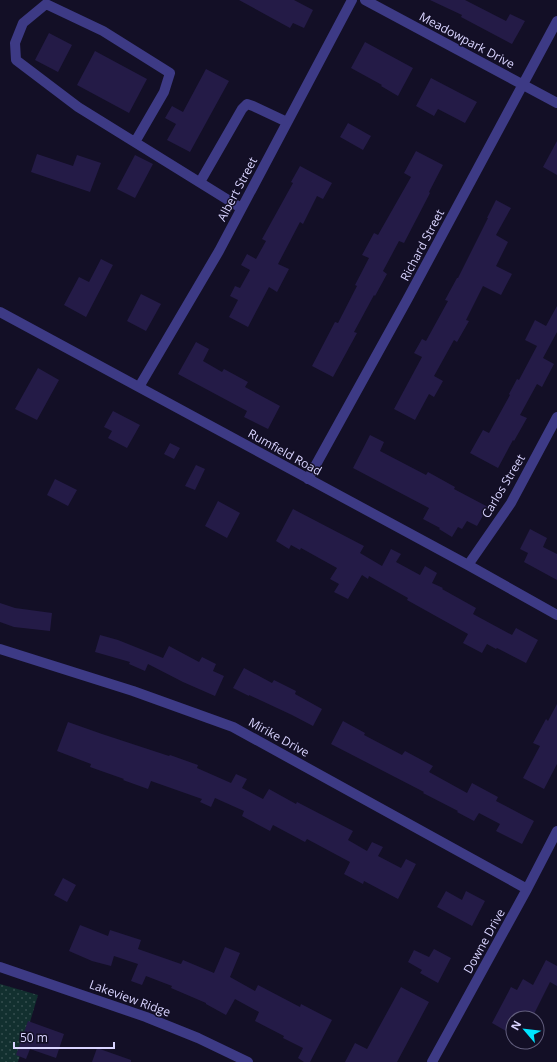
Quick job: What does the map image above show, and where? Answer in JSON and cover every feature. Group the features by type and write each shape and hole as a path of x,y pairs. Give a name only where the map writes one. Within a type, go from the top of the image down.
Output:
{"street":[{"name":"Albert Street","path":"140,387 219,250 352,0"},
{"name":"Meadowpark Drive","path":"365,0 557,104"},
{"path":"135,142 164,92 170,73 103,31 46,4 23,23 15,43 16,60 78,107 241,208"},
{"name":"Richard Street","path":"308,479 557,22"},
{"path":"200,182 242,109 247,104 287,122"},
{"name":"Rumfield Road","path":"0,312 468,565 557,616"},
{"name":"Carlos Street","path":"468,565 511,502 557,417"},
{"name":"Mirike Drive","path":"0,649 132,691 233,727 527,889"},
{"name":"Downe Drive","path":"432,1062 527,889 557,831"},
{"name":"Lakeview Ridge","path":"0,967 146,1017 198,1038 248,1062"}],"green space":[{"path":"0,984 38,995 18,1062 0,1062"}],"building":[{"path":"239,0 294,0 313,10 304,28 293,23 290,28"},
{"path":"430,0 465,0 506,21 510,14 525,21 512,44 461,17 462,15"},
{"path":"49,33 72,45 58,72 35,60"},
{"path":"365,42 413,68 398,96 381,86 382,85 351,68"},
{"path":"95,51 147,79 129,113 77,85"},
{"path":"206,69 229,81 190,152 167,140 176,124 165,118 172,106 183,112"},
{"path":"431,78 477,102 465,123 438,109 434,116 416,106"},
{"path":"348,123 371,136 363,150 340,137"},
{"path":"557,141 557,175 543,167"},
{"path":"416,151 443,165 404,243 399,241 383,271 387,274 354,332 357,333 333,377 312,366 335,322 338,323 357,286 355,285 369,258 362,255 374,233 378,235 411,177 404,173"},
{"path":"37,154 73,166 77,155 101,163 90,192 31,172"},
{"path":"135,155 153,164 135,198 117,189"},
{"path":"300,166 332,183 323,199 317,196 303,224 300,222 278,264 289,269 277,292 269,287 248,327 229,317 238,300 230,296 235,286 240,288 250,270 241,265 247,254 256,259 266,241 262,239 293,183 291,182"},
{"path":"496,200 511,208 496,235 508,242 496,266 512,274 501,295 483,286 466,320 469,321 457,342 454,340 434,376 443,381 434,397 429,394 415,420 394,409 422,357 414,353 422,339 426,341 448,301 445,300 458,278"},
{"path":"101,259 113,265 86,317 64,305 79,277 89,282"},
{"path":"141,294 161,304 146,331 127,321"},
{"path":"557,306 557,332 543,358 554,364 542,387 537,384 520,415 527,418 498,468 470,453 483,430 489,433 517,379 519,380 537,346 525,340 535,320 546,326"},
{"path":"196,342 209,349 203,361 222,372 224,369 248,382 245,387 280,406 268,429 244,417 247,411 178,374"},
{"path":"38,368 59,380 37,420 15,409"},
{"path":"113,411 140,425 127,448 108,438 112,431 104,427"},
{"path":"370,435 384,442 380,451 426,475 428,472 455,487 454,489 488,507 477,526 467,521 462,529 458,527 452,537 439,529 440,528 423,519 429,508 353,468"},
{"path":"170,443 180,448 174,459 164,454"},
{"path":"196,465 205,469 195,490 185,486"},
{"path":"55,479 77,490 68,506 47,495"},
{"path":"218,501 240,513 227,538 205,526"},
{"path":"293,509 364,546 360,553 382,566 391,549 401,554 396,562 420,575 425,566 437,573 432,583 476,608 473,614 512,635 516,628 538,640 526,663 487,644 482,653 463,643 468,634 407,600 408,598 369,576 368,579 362,575 348,599 334,592 339,584 330,579 337,568 301,548 300,550 291,545 289,549 276,541"},
{"path":"530,529 547,538 543,547 557,554 557,580 524,562 528,553 520,549"},
{"path":"0,603 15,608 52,613 50,631 14,627 0,622"},
{"path":"100,635 118,640 163,658 169,646 199,662 202,657 216,664 213,671 224,676 215,696 148,664 145,671 129,664 130,662 95,652"},
{"path":"244,668 272,683 274,680 296,691 295,694 322,709 313,726 233,688"},
{"path":"557,704 557,764 544,789 523,778 540,746 533,743 546,719 548,721"},
{"path":"343,721 365,733 364,735 402,755 405,751 433,766 429,772 467,793 472,783 498,797 496,801 534,821 522,844 496,831 500,824 479,813 474,821 423,793 424,792 331,744"},
{"path":"68,722 198,765 197,768 231,783 236,774 247,779 242,788 263,799 269,789 296,804 297,802 353,831 348,840 367,851 372,842 383,847 378,856 401,868 406,859 416,864 398,899 364,881 363,884 344,874 350,862 307,839 305,842 273,825 270,831 242,816 244,811 215,798 211,807 200,802 202,799 151,781 148,789 90,767 91,764 57,751"},
{"path":"63,878 76,885 67,902 54,895"},
{"path":"446,891 462,900 466,891 485,901 472,926 437,907"},
{"path":"80,925 108,936 110,930 141,940 138,949 181,964 183,960 214,973 225,947 240,953 230,977 255,991 258,985 300,1007 301,1004 332,1020 310,1062 304,1062 298,1058 303,1048 255,1021 259,1012 235,999 226,1015 206,1003 171,988 172,986 146,976 142,985 131,981 138,964 114,956 111,966 92,961 69,951"},
{"path":"434,949 451,958 438,983 420,973 422,970 408,962 414,950 429,957"},
{"path":"546,960 557,966 557,986 550,982 536,1010 505,1010 505,1030 492,1023 511,987 517,990 523,979 533,985"},
{"path":"401,987 429,1002 397,1062 345,1062 355,1043 367,1049"},
{"path":"28,1021 64,1034 56,1058 30,1049 26,1059 16,1055"},
{"path":"97,1048 131,1060 131,1062 92,1062"}]}
